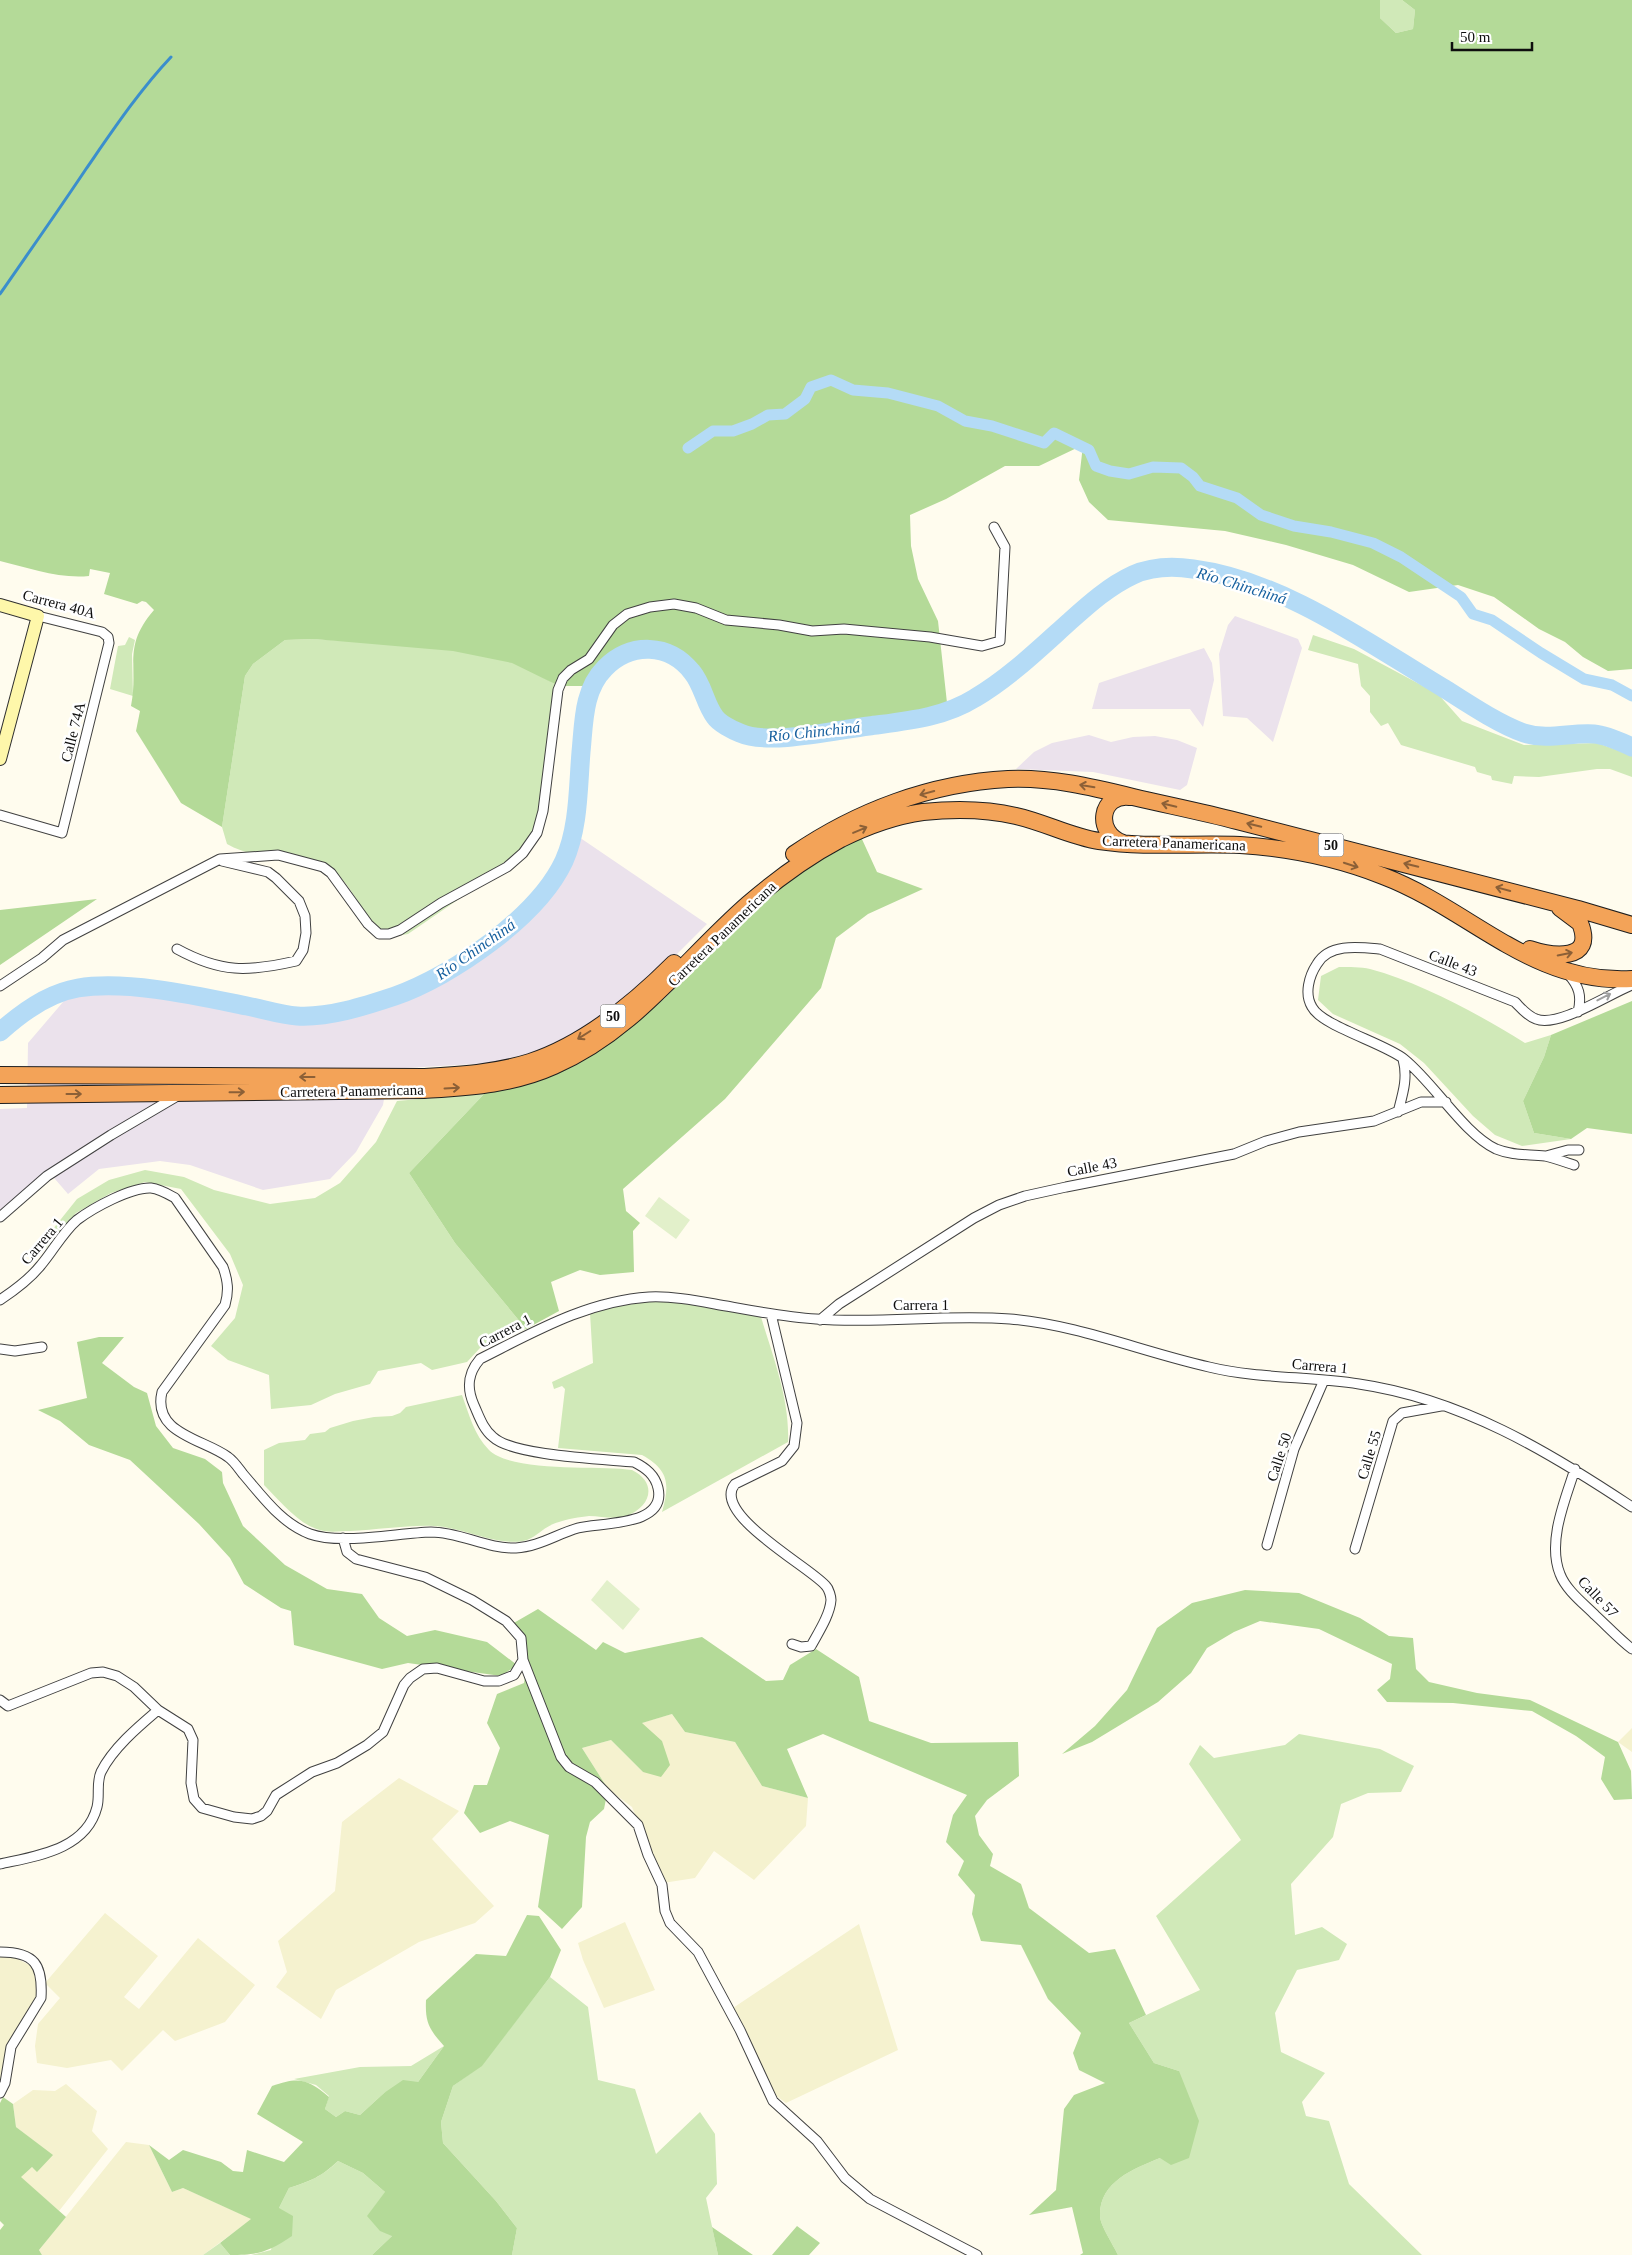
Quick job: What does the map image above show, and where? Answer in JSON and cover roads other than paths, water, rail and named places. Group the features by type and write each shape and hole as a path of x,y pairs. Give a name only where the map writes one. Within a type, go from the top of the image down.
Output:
{"highway":[{"name":"Carretera Panamericana","path":"0,1075 424,1077 482,1073 507,1068 549,1054 613,1016 651,985 739,899 782,863 817,839 856,818 922,794 967,783 1009,779 1077,784 1135,797 1548,901 1632,925"},
{"path":"1124,843 1115,840 1108,833 1104,824 1104,814 1108,806 1115,799 1125,796 1135,797"},
{"name":"Carretera Panamericana","path":"0,1095 414,1090 482,1086 510,1081 555,1066 579,1054 621,1026 661,992 746,906 788,872 821,850 860,830 894,818 922,812 955,810 986,812 1017,816 1082,837 1124,843 1238,845 1275,848 1340,861 1385,876 1411,888 1546,965 1568,973 1591,978 1632,980"},
{"path":"1501,941 1551,955 1566,955 1576,951 1583,938 1580,923 1548,901"}],"street":[{"path":"0,986 42,958 62,940 220,859 278,855 323,867 331,873 368,924 379,934 389,934 400,930 442,903 507,867 524,853 537,832 543,811 558,690 563,678 571,670 589,659 613,625 627,614 650,607 674,604 696,608 726,620 779,625 812,631 844,629 930,637 982,646 1000,641 1005,547 994,527"},
{"name":"Carrera 40A","path":"0,605 102,632 108,636"},
{"path":"0,759 38,616"},
{"name":"Calle 74A","path":"0,815 62,834 110,643 108,636"},
{"path":"177,949 196,960 244,970 296,961 303,950 306,933 305,916 299,901 268,872 226,863 220,859"},
{"name":"Calle 43","path":"1446,1102 1426,1078 1403,1058 1386,1047 1324,1019 1312,1008 1308,992 1311,974 1319,960 1336,949 1358,947 1380,949 1515,1002 1536,1020 1546,1022 1578,1012 1614,992 1632,985"},
{"path":"1568,973 1575,981 1579,991 1580,1002 1578,1012"},
{"path":"1398,1112 1406,1084 1403,1058"},
{"path":"0,1217 48,1176 111,1135 183,1093"},
{"name":"Calle 43","path":"820,1320 839,1304 974,1218 1016,1199 1066,1187 1234,1154 1266,1141 1299,1132 1374,1121 1421,1102 1446,1102"},
{"path":"1446,1102 1472,1132 1495,1148 1520,1156 1546,1156 1568,1150 1579,1150"},
{"path":"1546,1156 1574,1165"},
{"name":"Carrera 1","path":"0,1300 40,1267 76,1221 96,1207 136,1190 150,1188 164,1191 175,1198 223,1267 229,1292 225,1305 162,1392 160,1402 167,1420 179,1433 229,1458 276,1513 297,1527 321,1537 343,1538 433,1532 463,1537 500,1548 518,1548 593,1524 630,1521 645,1516 656,1508 660,1494 657,1482 645,1467 634,1462 522,1450 504,1445 492,1437 482,1424 471,1398 468,1383 471,1370 480,1360 562,1317 605,1304 647,1297 676,1297 771,1314 820,1320 1006,1318 1066,1327 1212,1368 1324,1380 1385,1389 1444,1405 1486,1421 1519,1437 1575,1469 1632,1507"},
{"path":"771,1314 797,1423 794,1446 782,1461 735,1484 732,1491 734,1503 740,1515 772,1545 827,1587 831,1600 811,1646 801,1647 792,1644"},
{"path":"0,1349 15,1350 42,1347"},
{"name":"Calle 50","path":"1267,1545 1294,1449 1324,1380"},
{"name":"Calle 55","path":"1355,1549 1393,1421 1402,1413 1444,1405"},
{"name":"Calle 57","path":"1575,1469 1564,1505 1556,1542 1555,1559 1560,1576 1575,1596 1632,1649"},
{"path":"343,1538 347,1552 356,1559 425,1577 472,1600 506,1621 521,1638 523,1660 561,1757 569,1767 595,1782 638,1825 648,1855 662,1885 665,1911 670,1923 698,1952 740,2030 773,2101 817,2141 845,2178 870,2199 977,2255"},
{"path":"0,1700 8,1706 91,1673 103,1672 118,1676 134,1687 158,1710 188,1729 193,1740 191,1783 194,1799 202,1808 234,1817 252,1819 268,1811 276,1795 312,1772 337,1763 367,1745 383,1732 404,1685 423,1669 437,1668 484,1682 499,1681 516,1672 523,1660"},
{"path":"0,1864 56,1851 82,1833 97,1808 101,1773 129,1734 158,1710"},
{"path":"0,1952 11,1952 37,1964 41,1974 42,1991 41,1998 11,2047 5,2083 0,2093"}],"waterway":[{"path":"0,294 116,125 148,83 171,57"},
{"path":"688,448 713,431 733,431 752,424 768,415 785,414 805,399 811,387 831,380 853,390 888,393 938,406 965,421 992,426 1044,443 1054,433 1089,450 1096,466 1110,471 1129,474 1153,467 1181,468 1193,477 1200,486 1237,498 1261,515 1294,526 1331,532 1373,543 1401,557 1461,597 1473,614 1492,620 1584,679 1612,685 1632,696"},
{"name":"Río Chinchiná","path":"0,1032 36,1004 56,994 78,988 119,986 163,990 285,1014 309,1016 334,1013 371,1004 418,987 442,974 467,959 514,923 535,903 552,882 564,861 573,835 584,718 592,686 605,668 615,660 638,650 650,649 661,651 683,662 696,677 717,719 733,730 753,737 785,738 924,718 963,705 988,690 1035,653 1091,603 1124,579 1140,572 1155,569 1185,568 1227,576 1260,586 1292,600 1355,634 1484,713 1524,733 1542,736 1599,735 1632,747"}]}
